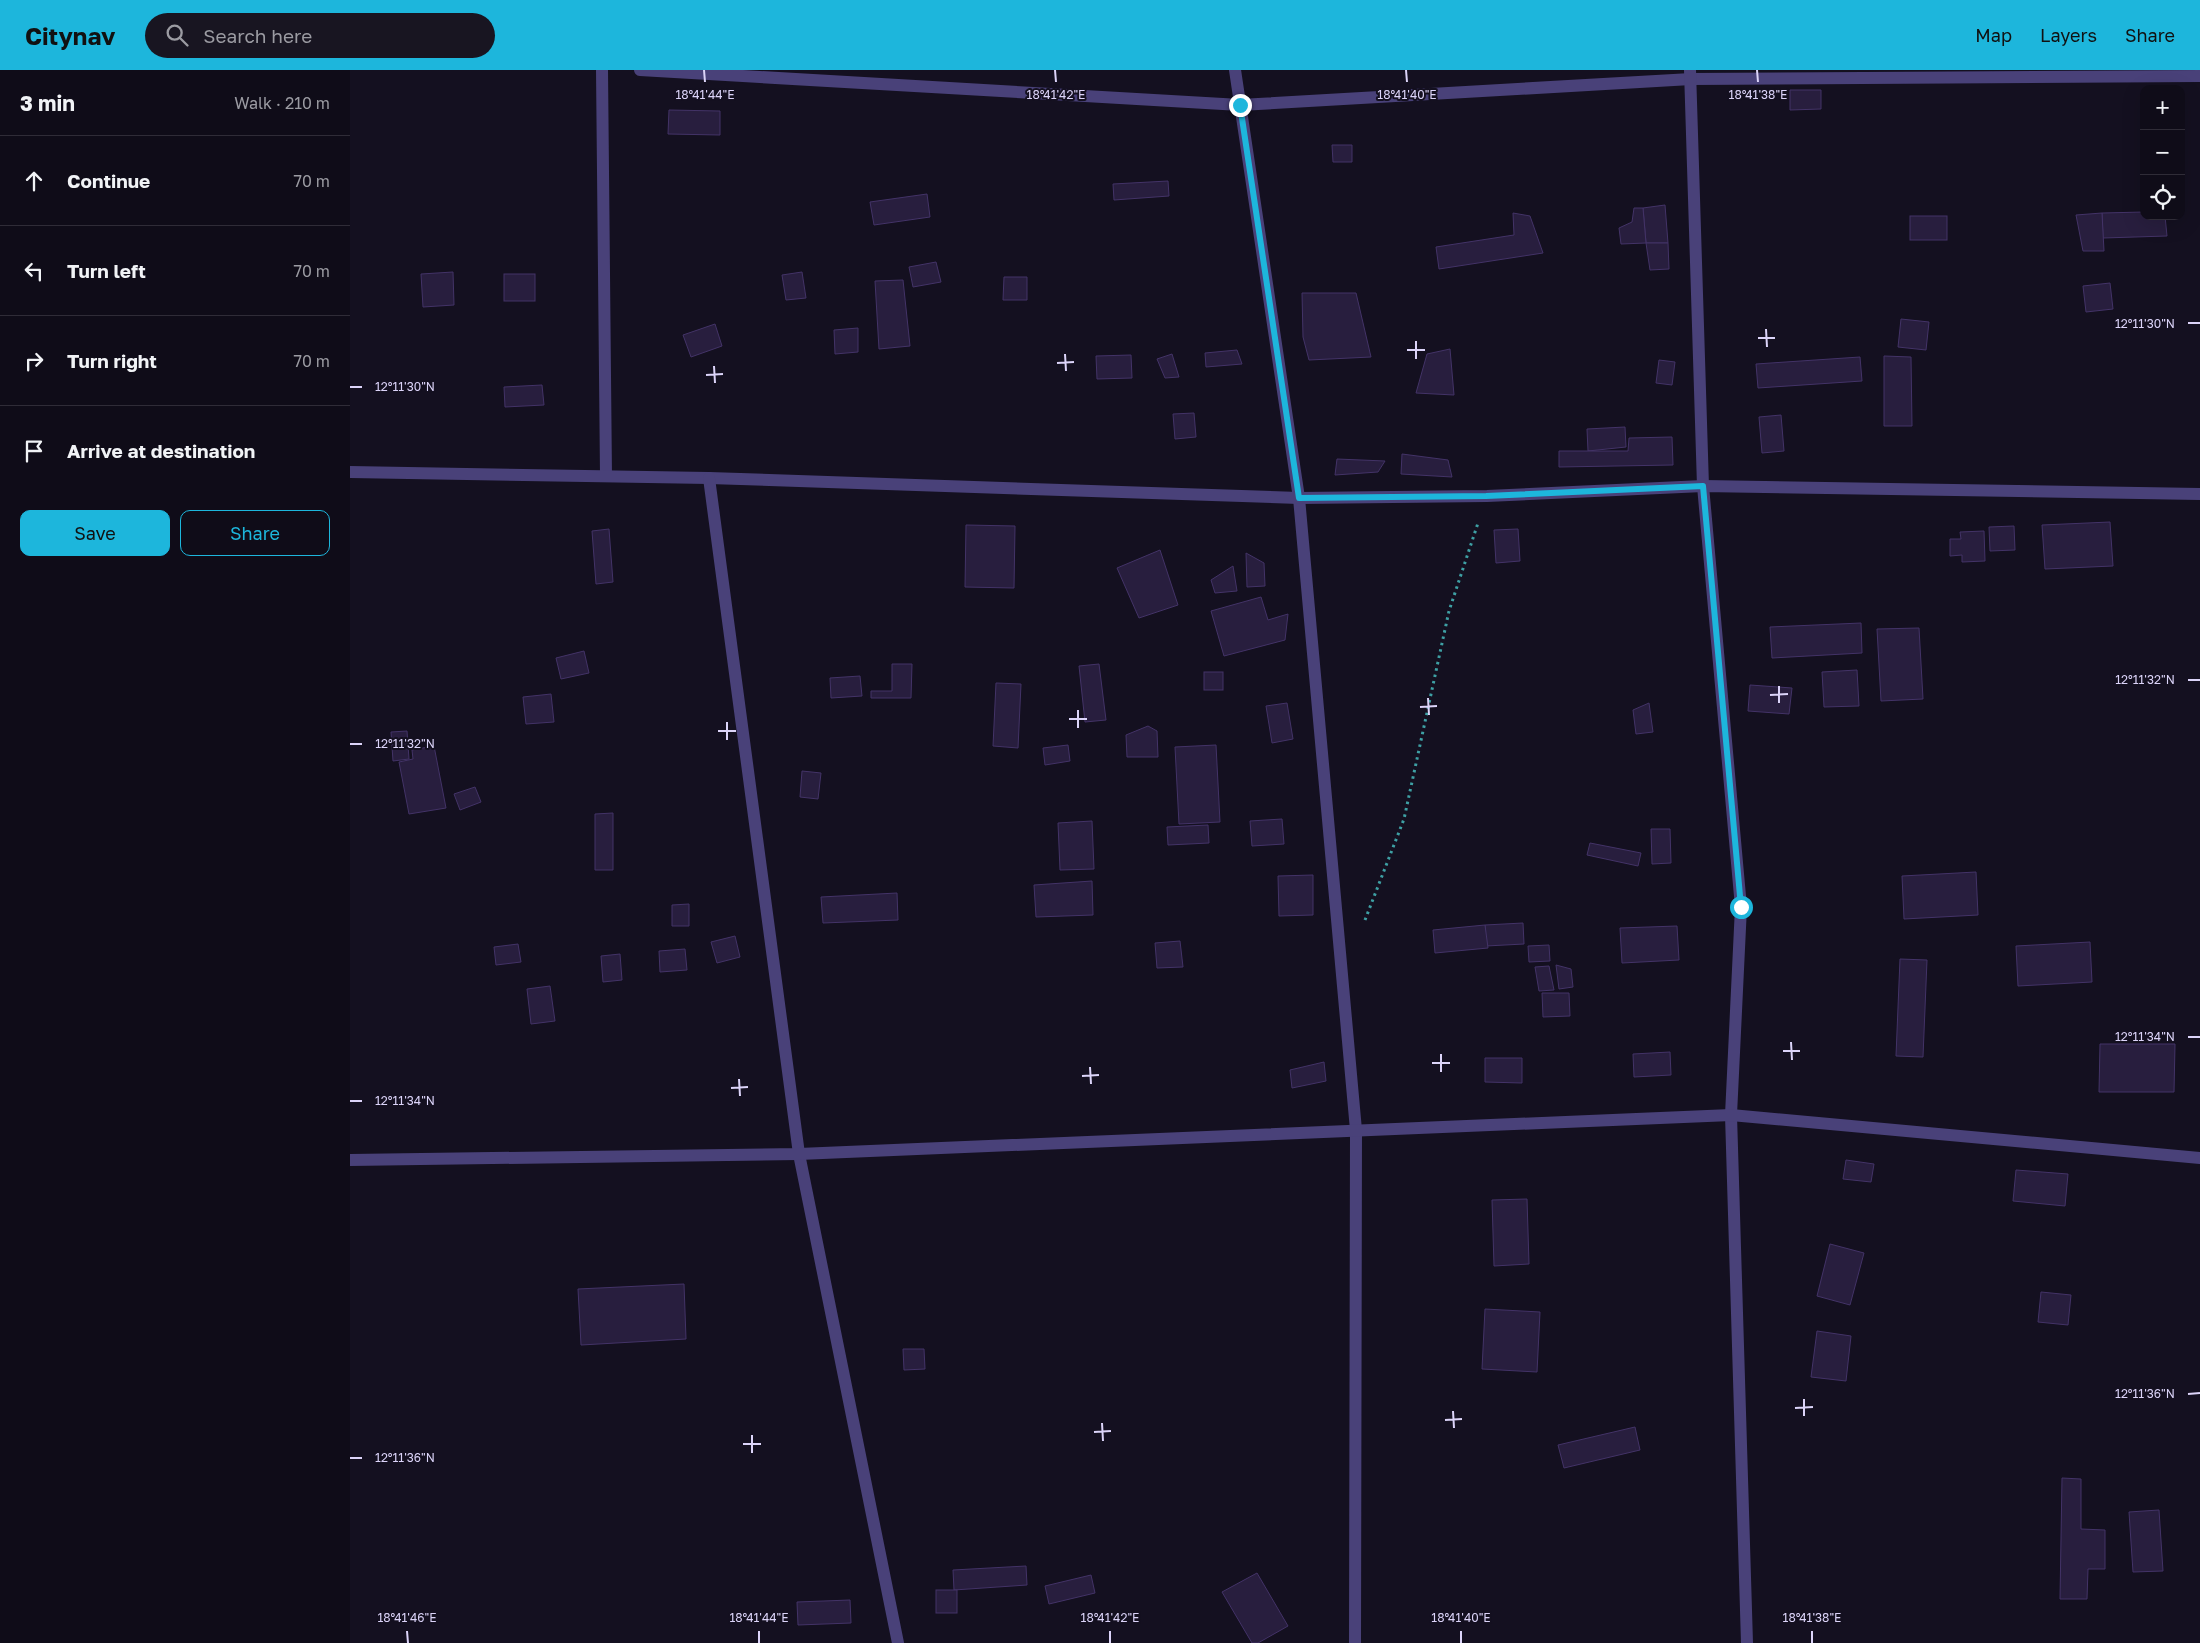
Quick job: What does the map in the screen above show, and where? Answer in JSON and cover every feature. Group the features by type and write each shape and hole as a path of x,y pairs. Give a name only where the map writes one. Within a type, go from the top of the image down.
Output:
{"street":[{"path":"602,70 606,476"},
{"path":"640,70 1240,105 1690,75 2200,76"},
{"path":"1235,70 1299,498 1356,1130 1356,1643"},
{"path":"1690,75 1703,486 1741,907 1731,1115 1747,1643"},
{"path":"350,472 709,478 1299,498 1486,496 1703,486 2200,494"},
{"path":"709,478 798,1154 898,1643"},
{"path":"350,1160 798,1154 1731,1115 2200,1158"}],"path":[{"path":"1363,926 1404,819 1449,611 1486,496"}],"building":[{"path":"1790,90 1821,90 1821,109 1790,110"},
{"path":"669,110 720,111 720,135 668,134"},
{"path":"1332,145 1352,145 1352,162 1333,162"},
{"path":"1168,181 1169,196 1114,200 1113,184"},
{"path":"927,194 930,217 874,225 870,202"},
{"path":"1665,205 1668,243 1646,243 1643,208"},
{"path":"1634,208 1643,208 1646,243 1621,244 1619,228 1632,222"},
{"path":"2140,212 2140,220 2165,220 2167,236 2103,238 2102,213"},
{"path":"1513,213 1530,216 1543,253 1439,269 1436,247 1514,235"},
{"path":"2102,213 2104,251 2083,251 2076,215"},
{"path":"1910,216 1947,216 1947,240 1910,240"},
{"path":"1646,243 1668,243 1669,269 1650,270"},
{"path":"936,262 941,282 913,287 909,267"},
{"path":"453,272 454,305 423,307 421,274"},
{"path":"802,272 806,298 786,300 782,275"},
{"path":"504,274 535,274 535,301 504,301"},
{"path":"1004,277 1027,277 1027,300 1003,300"},
{"path":"903,280 910,346 879,349 875,281"},
{"path":"2110,283 2113,309 2086,312 2083,286"},
{"path":"1302,293 1356,293 1371,357 1309,360 1303,337"},
{"path":"1901,319 1929,322 1926,350 1898,347"},
{"path":"715,324 722,346 691,357 683,335"},
{"path":"858,328 858,352 835,354 834,330"},
{"path":"1450,349 1454,395 1416,393 1427,354"},
{"path":"1237,350 1242,364 1206,367 1205,353"},
{"path":"1172,354 1179,377 1165,378 1157,359"},
{"path":"1131,355 1132,378 1097,379 1096,356"},
{"path":"1884,356 1911,357 1912,426 1884,426"},
{"path":"1860,357 1862,381 1758,388 1756,364"},
{"path":"1659,360 1675,362 1672,385 1656,383"},
{"path":"542,385 544,405 505,407 504,387"},
{"path":"1194,413 1196,437 1175,439 1173,414"},
{"path":"1781,415 1784,451 1762,453 1759,417"},
{"path":"1625,427 1626,447 1588,451 1587,429"},
{"path":"1672,437 1673,465 1559,467 1559,451 1628,451 1629,438"},
{"path":"1402,454 1448,460 1452,477 1401,474"},
{"path":"1337,459 1385,461 1378,472 1335,475"},
{"path":"2110,522 2113,566 2045,569 2042,525"},
{"path":"966,525 1015,526 1014,588 965,587"},
{"path":"2014,526 2015,550 1990,551 1989,527"},
{"path":"609,529 613,582 596,584 592,531"},
{"path":"1518,529 1520,561 1496,563 1494,530"},
{"path":"1984,531 1985,561 1962,562 1962,555 1950,556 1950,539 1961,539 1960,532"},
{"path":"1160,550 1178,605 1139,618 1117,568"},
{"path":"1246,553 1264,563 1265,586 1247,587"},
{"path":"1233,566 1237,591 1215,593 1211,580"},
{"path":"1261,597 1268,620 1288,614 1285,640 1224,656 1211,611"},
{"path":"1861,623 1862,653 1772,658 1770,627"},
{"path":"1919,628 1923,699 1881,701 1877,629"},
{"path":"584,651 589,673 561,679 556,658"},
{"path":"892,664 912,664 911,698 871,698 871,691 892,691"},
{"path":"1099,664 1106,720 1085,722 1079,666"},
{"path":"1857,670 1859,706 1824,707 1822,672"},
{"path":"1204,672 1223,672 1223,690 1204,690"},
{"path":"860,676 862,696 831,698 830,678"},
{"path":"996,683 1021,684 1018,748 993,746"},
{"path":"1750,685 1792,688 1789,714 1748,711"},
{"path":"551,694 554,722 526,724 523,697"},
{"path":"1287,703 1293,739 1272,743 1266,706"},
{"path":"1649,703 1653,732 1636,734 1633,710"},
{"path":"1148,726 1157,731 1158,757 1127,757 1126,735"},
{"path":"407,731 409,759 393,761 391,732"},
{"path":"1068,745 1070,761 1045,765 1043,748"},
{"path":"1216,745 1220,822 1179,824 1175,747"},
{"path":"434,746 446,808 409,814 399,762 413,759 412,750"},
{"path":"802,771 821,773 818,799 800,797"},
{"path":"475,787 481,802 460,810 454,794"},
{"path":"613,813 613,870 595,870 595,814"},
{"path":"1282,819 1284,844 1252,846 1250,821"},
{"path":"1092,821 1094,869 1060,870 1058,823"},
{"path":"1208,825 1209,843 1168,845 1167,827"},
{"path":"1651,829 1670,829 1671,863 1652,864"},
{"path":"1590,843 1641,853 1638,866 1587,855"},
{"path":"1976,872 1978,915 1904,919 1902,876"},
{"path":"1313,875 1313,915 1279,916 1278,876"},
{"path":"1092,881 1093,915 1036,917 1034,885"},
{"path":"897,893 898,920 823,923 821,897"},
{"path":"689,904 689,926 672,926 672,905"},
{"path":"1523,923 1524,944 1486,946 1485,925"},
{"path":"1485,925 1488,948 1435,953 1433,930"},
{"path":"1677,926 1679,960 1622,963 1620,928"},
{"path":"735,936 740,957 717,963 711,942"},
{"path":"1180,941 1183,967 1157,968 1155,943"},
{"path":"2090,942 2092,982 2018,986 2016,946"},
{"path":"518,944 521,962 496,965 494,947"},
{"path":"1549,945 1550,961 1529,962 1528,946"},
{"path":"685,949 687,970 660,972 659,951"},
{"path":"620,954 622,980 603,982 601,956"},
{"path":"1900,959 1927,960 1923,1057 1896,1056"},
{"path":"1556,965 1571,969 1573,987 1559,989"},
{"path":"1549,966 1554,990 1539,991 1535,967"},
{"path":"550,986 555,1021 531,1024 527,989"},
{"path":"1542,993 1569,993 1570,1016 1543,1017"},
{"path":"2100,1044 2175,1044 2174,1092 2099,1092"},
{"path":"1670,1052 1671,1075 1634,1077 1633,1054"},
{"path":"1485,1058 1522,1058 1522,1083 1485,1082"},
{"path":"1324,1062 1326,1081 1292,1088 1290,1070"},
{"path":"1846,1160 1874,1164 1871,1182 1843,1179"},
{"path":"2016,1170 2068,1174 2065,1206 2013,1201"},
{"path":"1527,1199 1529,1264 1494,1266 1492,1200"},
{"path":"1830,1244 1864,1253 1850,1305 1817,1296"},
{"path":"684,1284 686,1339 581,1345 578,1289"},
{"path":"2041,1292 2071,1295 2068,1325 2038,1322"},
{"path":"1485,1309 1540,1312 1537,1372 1482,1369"},
{"path":"1817,1331 1851,1336 1846,1381 1811,1377"},
{"path":"903,1349 924,1349 925,1369 904,1370"},
{"path":"1635,1427 1640,1450 1564,1468 1558,1445"},
{"path":"2062,1478 2081,1479 2081,1529 2105,1530 2105,1569 2088,1569 2087,1599 2060,1599"},
{"path":"2159,1510 2163,1571 2133,1572 2129,1512"},
{"path":"1026,1566 1027,1585 954,1590 953,1570"},
{"path":"1257,1573 1288,1626 1258,1643 1252,1643 1222,1592"},
{"path":"1091,1575 1095,1593 1049,1604 1045,1586"},
{"path":"936,1590 957,1590 957,1613 936,1613"},
{"path":"850,1600 851,1623 798,1625 797,1602"}],"route":[{"path":"1240,105 1299,498 1486,496 1703,486 1741,907"}]}
